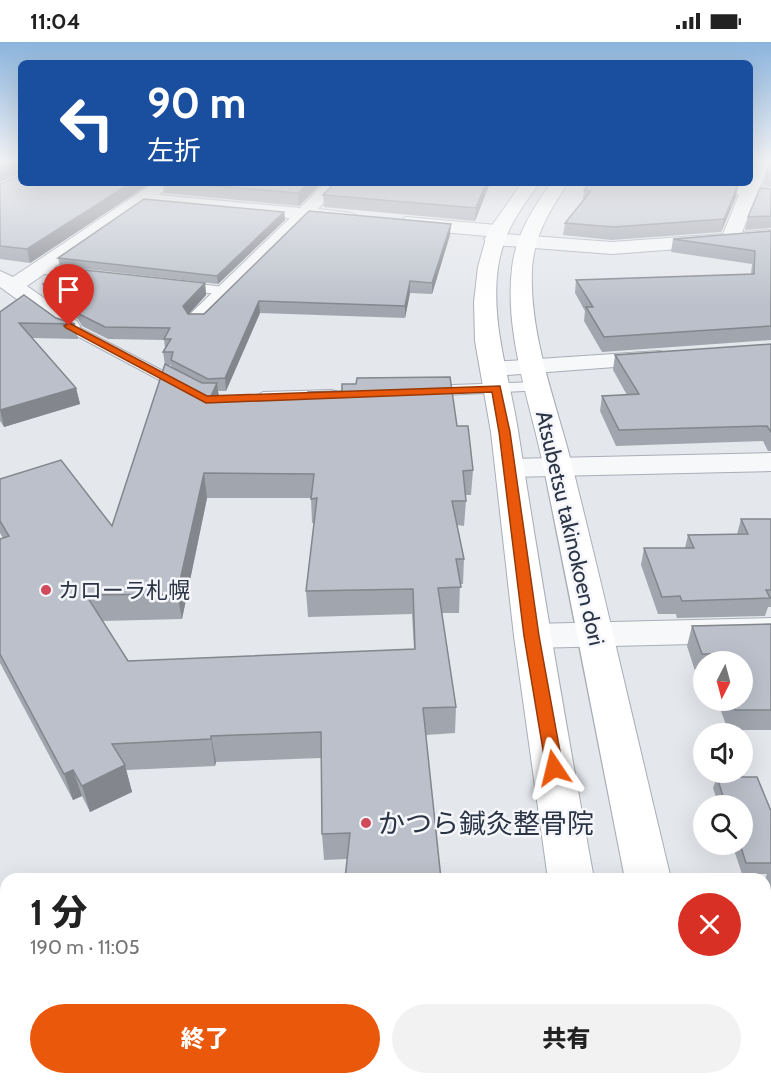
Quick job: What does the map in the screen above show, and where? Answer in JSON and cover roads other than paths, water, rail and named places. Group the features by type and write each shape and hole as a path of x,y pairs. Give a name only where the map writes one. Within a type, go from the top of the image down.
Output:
{"main road":[{"name":"Atsubetsu takinokoen dori","path":"513,210 495,235 485,302 494,379 509,468 532,636 570,873"},
{"name":"Atsubetsu takinokoen dori","path":"541,210 526,242 522,269 522,302 536,377 642,840 647,873"}],"street":[{"path":"6,282 41,270 129,210"},
{"path":"257,210 378,220 495,235 526,242 612,248 771,236"},
{"path":"198,319 308,210"},
{"path":"730,239 742,210"},
{"path":"6,282 69,326"},
{"path":"494,379 536,377 676,356"},
{"path":"509,468 771,462"},
{"path":"532,636 771,630"}],"lane":[{"path":"41,270 98,276"},
{"path":"167,284 225,291"},
{"path":"69,326 195,394"},
{"path":"415,392 494,379"},
{"path":"252,398 345,394"}],"place":[{"name":"カローラ札幌","path":"46,590"},
{"name":"かつら鍼灸整骨院","path":"366,823"}]}
